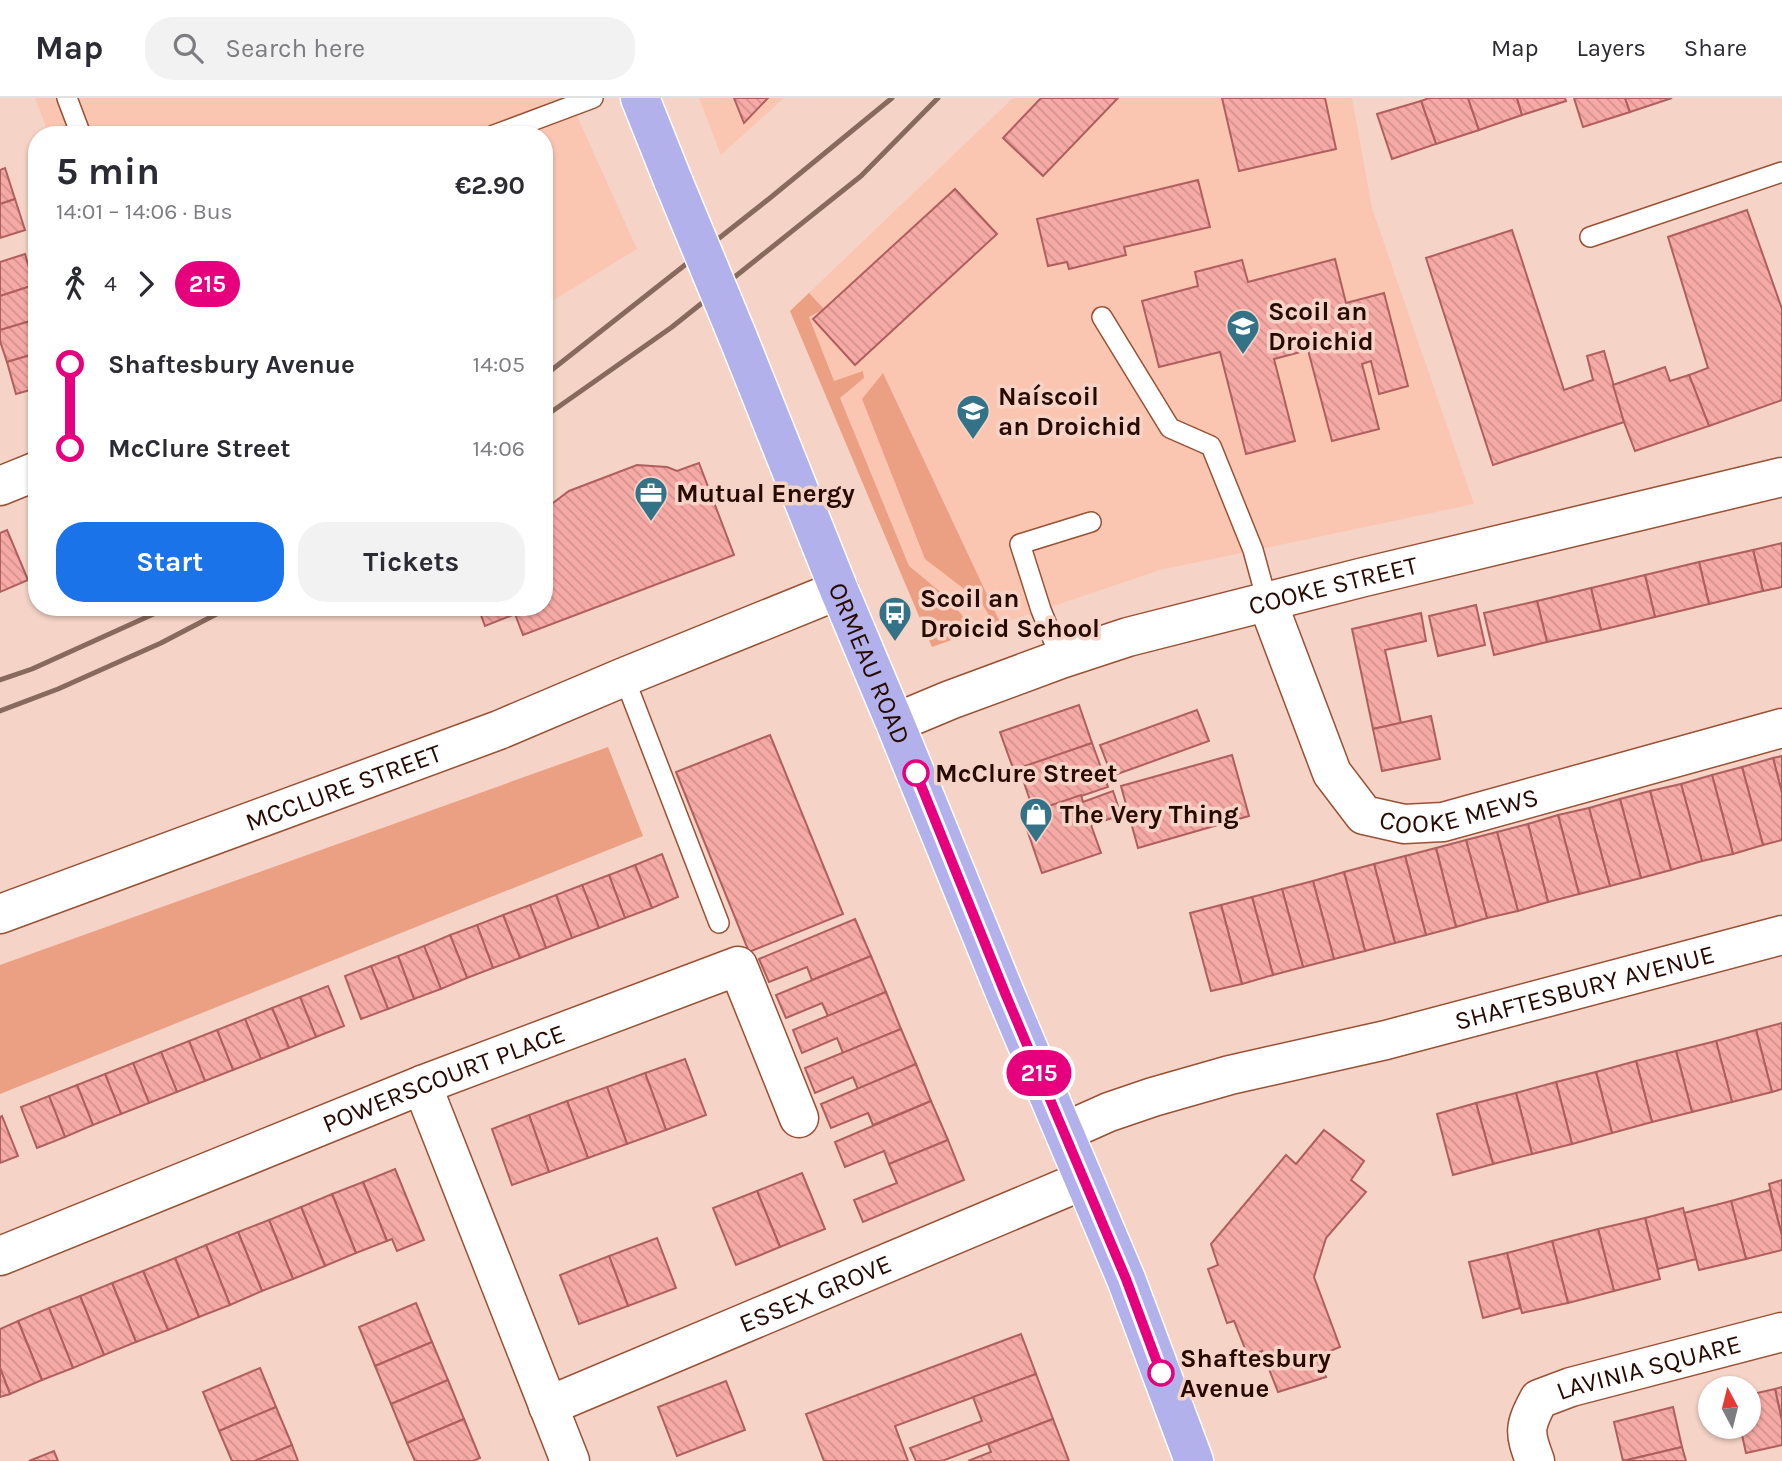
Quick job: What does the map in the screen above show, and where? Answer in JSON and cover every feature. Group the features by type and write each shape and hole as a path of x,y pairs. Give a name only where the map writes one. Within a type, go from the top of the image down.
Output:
{"main road":[{"name":"ORMEAU ROAD","path":"640,98 839,590 1126,1279 1194,1461"}],"street":[{"path":"0,486 28,475"},
{"name":"COOKE STREET","path":"895,723 1061,659 1128,637 1266,601 1782,477"},
{"name":"MCCLURE STREET","path":"0,914 499,730 839,590"},
{"name":"COOKE MEWS","path":"1266,601 1332,773 1364,815 1404,824 1443,822 1782,728"},
{"name":"SHAFTESBURY AVENUE","path":"1064,1132 1109,1112 1230,1074 1386,1040 1782,935"},
{"name":"POWERSCOURT PLACE","path":"0,1256 422,1085 738,966 799,1118"},
{"path":"422,1085 570,1461"},
{"name":"ESSEX GROVE","path":"548,1406 1084,1180"},
{"name":"LAVINIA SQUARE","path":"1535,1461 1526,1431 1539,1399 1571,1387 1782,1332"}],"lane":[{"path":"67,98 78,126"},
{"path":"518,126 593,98"},
{"path":"1590,237 1782,172"},
{"path":"1102,317 1170,428 1211,446 1253,550 1266,601"},
{"path":"1061,659 1041,610 1020,544 1091,522"},
{"path":"624,677 719,923"}],"shaded area":[{"path":"35,98 569,98 637,249 553,300 553,126 46,126"},
{"path":"699,98 784,98 721,155"},
{"name":"Scoil an Droichid","path":"1013,98 1352,98 1372,208 1474,504 1160,570 932,647 790,311"},
{"path":"809,293 824,309 809,317 834,381 863,371 864,378 840,398 909,566 943,594 973,632 932,647 790,311"},
{"path":"883,373 1001,623 995,625 981,602 925,559 862,399"},
{"path":"608,747 643,836 0,1094 0,965"}],"building":[{"path":"734,98 768,98 744,123"},
{"path":"1041,98 1118,98 1043,176 1003,138"},
{"path":"1222,98 1325,98 1336,149 1239,171"},
{"path":"1429,98 1468,98 1479,130 1436,144 1421,101"},
{"path":"1468,98 1517,98 1522,115 1479,130"},
{"path":"1517,98 1565,98 1566,101 1522,115"},
{"path":"1574,98 1625,98 1630,112 1583,127"},
{"path":"1625,98 1672,98 1630,112"},
{"path":"1421,101 1436,144 1392,159 1377,114"},
{"path":"5,168 15,199 0,204 0,170"},
{"path":"1198,180 1210,227 1124,247 1126,255 1069,269 1067,262 1048,266 1037,219"},
{"path":"955,189 997,234 855,365 813,319"},
{"path":"15,199 25,230 0,238 0,204"},
{"path":"1747,210 1782,309 1782,400 1709,426 1689,375 1708,368 1668,237"},
{"path":"1512,230 1564,390 1593,380 1587,356 1604,351 1624,422 1493,465 1426,258"},
{"path":"25,254 28,287 0,296 0,262"},
{"path":"1335,259 1346,303 1384,293 1408,386 1379,394 1371,361 1362,364 1379,429 1332,441 1308,350 1274,359 1295,441 1246,454 1220,352 1159,367 1142,301 1198,286 1195,272 1242,260 1248,282"},
{"path":"28,287 28,322 0,330 0,296"},
{"path":"28,322 28,356 7,362 0,341 0,330"},
{"path":"28,356 28,391 16,394 7,362"},
{"path":"1665,367 1670,381 1689,375 1709,426 1635,451 1613,385"},
{"path":"699,463 734,555 523,635 516,616 553,616 553,503 569,491 637,465 667,467 677,471"},
{"path":"7,530 28,580 0,592 0,533"},
{"path":"1782,543 1782,587 1763,591 1753,550"},
{"path":"1753,550 1763,591 1709,604 1699,562"},
{"path":"1699,562 1709,604 1655,617 1645,575"},
{"path":"1645,575 1655,617 1601,630 1591,588"},
{"path":"1591,588 1601,630 1547,642 1537,601"},
{"path":"1537,601 1547,642 1494,655 1484,613"},
{"path":"1476,605 1485,645 1438,656 1429,616"},
{"path":"1421,613 1426,641 1385,650 1401,723 1373,729 1352,629"},
{"path":"481,616 510,616 485,626"},
{"path":"1079,705 1092,743 1014,771 1000,732"},
{"path":"1197,710 1209,741 1112,776 1100,745"},
{"path":"1431,716 1440,759 1382,771 1373,729"},
{"path":"770,735 843,914 749,952 676,772"},
{"path":"1092,743 1108,787 1034,812 1019,768"},
{"path":"1232,755 1249,816 1138,848 1121,786"},
{"path":"1782,756 1782,793 1773,758"},
{"path":"1773,758 1782,793 1782,840 1763,845 1742,767"},
{"path":"1742,767 1763,845 1733,854 1712,775"},
{"path":"1712,775 1733,854 1702,861 1681,784"},
{"path":"1681,784 1702,861 1671,870 1650,791"},
{"path":"1113,791 1121,815 1091,825 1101,853 1042,873 1022,815 1081,795 1083,802"},
{"path":"1650,791 1671,870 1641,878 1620,799"},
{"path":"1620,799 1641,878 1610,886 1589,808"},
{"path":"1589,808 1610,886 1579,894 1558,815"},
{"path":"1558,815 1579,894 1548,902 1528,824"},
{"path":"1528,824 1548,902 1518,911 1497,832"},
{"path":"1497,832 1518,911 1487,918 1466,840"},
{"path":"1466,840 1487,918 1456,927 1436,848"},
{"path":"1436,848 1456,927 1426,935 1405,856"},
{"path":"662,854 678,897 652,908 635,865"},
{"path":"1405,856 1426,935 1395,943 1374,864"},
{"path":"1374,864 1395,943 1365,951 1344,872"},
{"path":"635,865 652,908 625,918 609,875"},
{"path":"1344,872 1365,951 1334,959 1313,881"},
{"path":"609,875 625,918 599,928 582,885"},
{"path":"1313,881 1334,959 1303,967 1282,889"},
{"path":"582,885 599,928 572,938 556,895"},
{"path":"1282,889 1303,967 1273,975 1252,897"},
{"path":"556,895 572,938 546,948 530,905"},
{"path":"1252,897 1273,975 1242,984 1221,905"},
{"path":"530,905 546,948 520,958 503,915"},
{"path":"1221,905 1242,984 1211,991 1190,913"},
{"path":"503,915 520,958 493,968 477,925"},
{"path":"855,919 871,956 812,980 807,967 769,982 759,959"},
{"path":"477,925 493,968 467,978 450,935"},
{"path":"450,935 467,978 441,989 424,946"},
{"path":"424,946 441,989 414,999 398,956"},
{"path":"398,956 414,999 388,1009 371,966"},
{"path":"871,956 886,992 828,1016 822,1003 786,1018 776,995"},
{"path":"371,966 388,1009 361,1019 345,976"},
{"path":"328,986 344,1026 316,1037 300,997"},
{"path":"886,992 901,1029 843,1053 837,1038 802,1053 793,1030"},
{"path":"300,997 316,1037 289,1048 272,1008"},
{"path":"272,1008 289,1048 261,1059 245,1019"},
{"path":"245,1019 261,1059 233,1070 217,1030"},
{"path":"1782,1023 1782,1089 1772,1092 1756,1030"},
{"path":"901,1029 916,1064 858,1089 853,1077 815,1093 805,1068"},
{"path":"217,1030 233,1070 205,1081 189,1041"},
{"path":"1756,1030 1772,1092 1732,1102 1716,1041"},
{"path":"189,1041 205,1081 177,1092 161,1052"},
{"path":"1716,1041 1732,1102 1692,1112 1676,1051"},
{"path":"1676,1051 1692,1112 1652,1122 1636,1061"},
{"path":"161,1052 177,1092 149,1103 133,1063"},
{"path":"685,1059 706,1115 666,1130 645,1073"},
{"path":"1636,1061 1652,1122 1612,1133 1596,1072"},
{"path":"133,1063 149,1103 121,1114 105,1074"},
{"path":"916,1064 931,1101 873,1125 868,1113 831,1128 821,1104"},
{"path":"1596,1072 1612,1133 1572,1144 1556,1082"},
{"path":"645,1073 666,1130 627,1144 607,1087"},
{"path":"105,1074 121,1114 93,1125 77,1085"},
{"path":"1556,1082 1572,1144 1532,1154 1516,1093"},
{"path":"77,1085 93,1125 65,1137 49,1096"},
{"path":"607,1087 627,1144 588,1158 567,1101"},
{"path":"1516,1093 1532,1154 1493,1164 1476,1103"},
{"path":"49,1096 65,1137 37,1148 21,1107"},
{"path":"567,1101 588,1158 549,1172 529,1115"},
{"path":"931,1101 948,1140 889,1164 884,1151 845,1167 835,1142"},
{"path":"1476,1103 1493,1164 1453,1175 1437,1114"},
{"path":"529,1115 549,1172 512,1185 492,1129"},
{"path":"2,1116 18,1156 0,1163 0,1117"},
{"path":"1324,1130 1364,1161 1351,1180 1366,1192 1326,1238 1314,1277 1340,1347 1318,1356 1326,1377 1278,1392 1262,1351 1248,1356 1234,1321 1227,1323 1208,1269 1218,1265 1211,1244 1286,1155 1296,1164"},
{"path":"948,1140 964,1180 863,1222 854,1200 897,1183 889,1164"},
{"path":"395,1169 424,1240 397,1251 392,1239 387,1241 363,1182"},
{"path":"802,1173 825,1229 780,1247 757,1191"},
{"path":"1782,1180 1782,1236 1769,1184"},
{"path":"363,1182 387,1241 356,1253 332,1194"},
{"path":"1770,1190 1782,1236 1782,1250 1746,1259 1731,1201"},
{"path":"757,1191 780,1247 736,1265 713,1208"},
{"path":"332,1194 356,1253 325,1266 301,1207"},
{"path":"1731,1201 1746,1259 1699,1270 1684,1213"},
{"path":"301,1207 325,1266 293,1279 269,1220"},
{"path":"1683,1208 1696,1259 1658,1269 1645,1218"},
{"path":"1645,1218 1660,1279 1614,1291 1598,1229"},
{"path":"269,1220 293,1279 262,1291 238,1232"},
{"path":"1598,1229 1614,1291 1568,1303 1552,1241"},
{"path":"238,1232 262,1291 230,1305 206,1245"},
{"path":"657,1238 676,1288 628,1306 609,1256"},
{"path":"1552,1241 1568,1303 1522,1313 1507,1253"},
{"path":"206,1245 230,1305 199,1317 175,1258"},
{"path":"1507,1253 1520,1308 1483,1318 1469,1262"},
{"path":"609,1256 628,1306 579,1324 560,1275"},
{"path":"175,1258 199,1317 168,1330 143,1271"},
{"path":"143,1271 168,1330 136,1342 112,1283"},
{"path":"112,1283 136,1342 104,1355 80,1296"},
{"path":"80,1296 104,1355 73,1368 49,1308"},
{"path":"416,1303 432,1342 375,1366 359,1327"},
{"path":"49,1308 73,1368 42,1380 18,1321"},
{"path":"18,1321 42,1380 10,1394 0,1368 0,1329"},
{"path":"1021,1334 1036,1374 895,1426 908,1461 824,1461 806,1414"},
{"path":"432,1342 448,1380 391,1404 375,1366"},
{"path":"0,1368 10,1394 0,1397"},
{"path":"260,1368 276,1407 219,1431 203,1392"},
{"path":"1036,1374 1053,1419 942,1461 916,1461 910,1448 982,1421 973,1397"},
{"path":"448,1380 464,1419 407,1443 391,1404"},
{"path":"726,1381 745,1430 677,1456 658,1407"},
{"path":"1782,1387 1782,1421 1775,1389"},
{"path":"1775,1389 1782,1421 1782,1445 1746,1453 1743,1439 1761,1439 1761,1392"},
{"path":"276,1407 292,1445 255,1461 232,1461 219,1431"},
{"path":"1673,1407 1682,1447 1623,1461 1614,1422"},
{"path":"464,1419 480,1458 473,1461 415,1461 407,1443"},
{"path":"1053,1419 1069,1461 968,1461 991,1452 988,1444"},
{"path":"292,1445 298,1461 255,1461"},
{"path":"1682,1447 1686,1461 1623,1461"},
{"path":"54,1451 58,1461 29,1461"}],"railway":[{"path":"553,369 892,98"},
{"path":"553,411 672,327 861,176 938,98"},
{"path":"0,680 32,669 149,616"},
{"path":"0,711 58,689 161,643 213,616"}],"bus line":[{"name":"215","path":"916,773 1005,993 1126,1279 1161,1373"}],"place":[{"name":"Scoil an Droichid","path":"1243,356"},
{"name":"Naíscoil an Droichid","path":"973,441"},
{"name":"Mutual Energy","path":"651,523"},
{"name":"Scoil an Droicid School","path":"895,643"},
{"name":"McClure Street","path":"916,773"},
{"name":"The Very Thing","path":"1036,844"},
{"name":"Shaftesbury Avenue","path":"1161,1373"}]}
